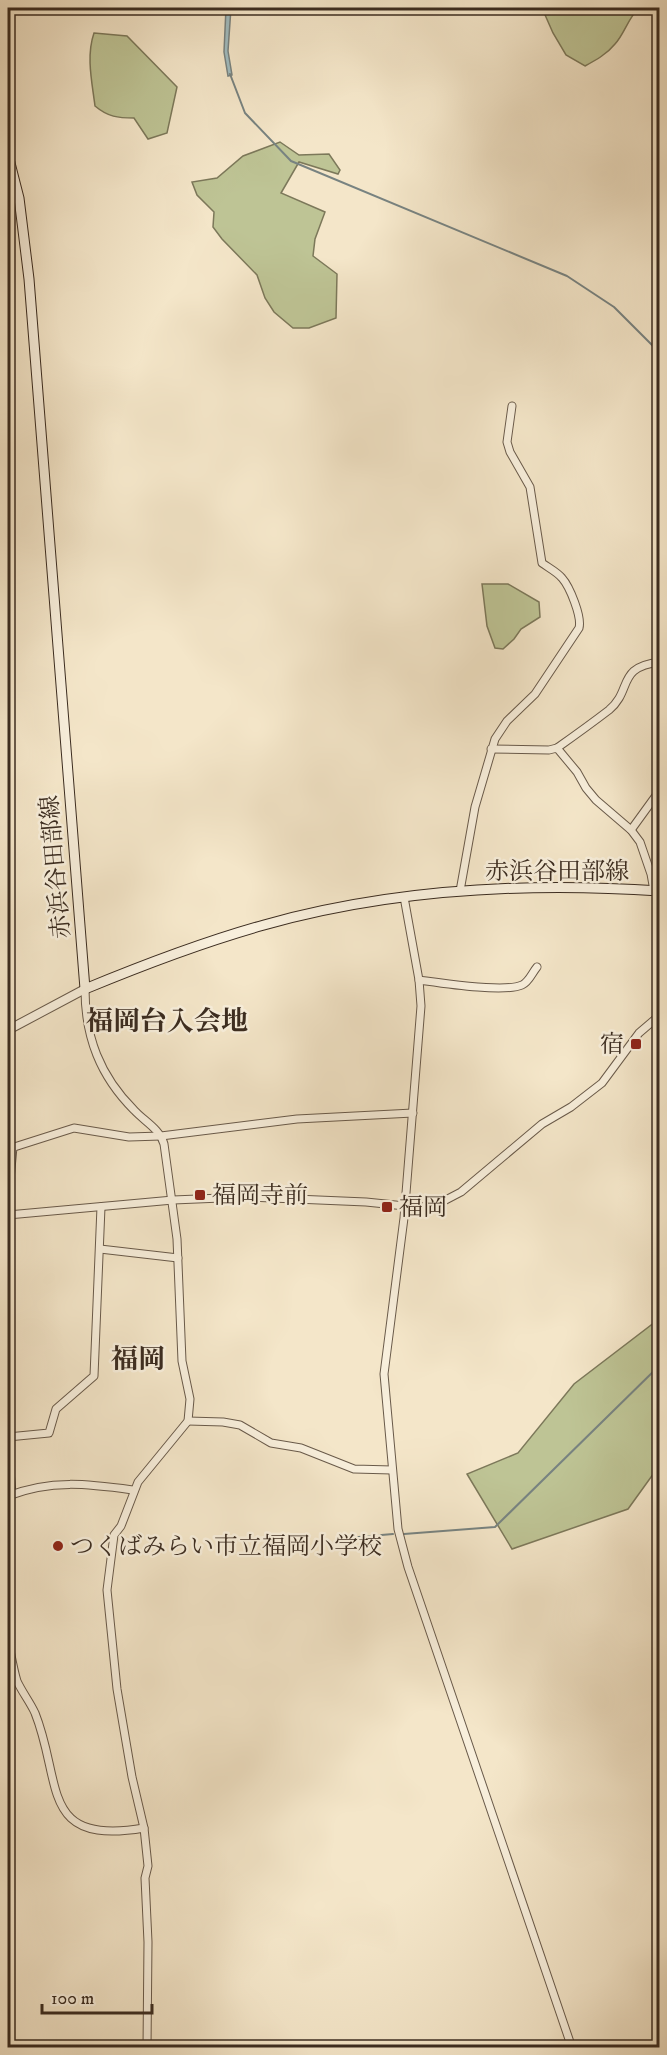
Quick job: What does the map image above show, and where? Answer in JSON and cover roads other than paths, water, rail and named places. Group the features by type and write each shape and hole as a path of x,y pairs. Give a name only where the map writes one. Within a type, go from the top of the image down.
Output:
{"main road":[{"name":"赤浜谷田部線","path":"8,155 19,198 29,279 85,990 182,951 265,925 360,903 460,891 544,888 657,891"}],"street":[{"path":"460,891 475,807 495,739 507,721 535,694 548,677 579,628 581,621 561,576 542,563 530,487 510,452 507,442 512,406"},
{"path":"491,749 549,750 557,748 610,709 631,673 638,667 660,662"},
{"path":"557,748 596,800 631,830 644,850 657,891"},
{"path":"631,830 660,790"},
{"path":"404,897 419,980 421,1006 405,1206 385,1364 384,1392 398,1528 408,1567 572,2048"},
{"path":"419,980 514,987 525,984 537,967"},
{"path":"8,1030 85,990 86,1024 91,1043 103,1071 132,1109 161,1136 173,1200 182,1361 190,1399 188,1421 133,1490 121,1526 114,1535 107,1578 117,1689 132,1777 144,1828 148,1866 145,1878 148,1942 147,2048"},
{"path":"8,1215 173,1200 275,1197 428,1207 448,1200 461,1192 542,1124 564,1112 602,1083 639,1033 660,1015"},
{"path":"8,1201 10,1148 74,1128 129,1137 161,1136 297,1119 413,1113"},
{"path":"101,1207 94,1376 56,1409 49,1433 9,1437 10,1495 34,1487 58,1484 87,1484 133,1490"},
{"path":"100,1249 178,1258"},
{"path":"188,1421 240,1425 271,1443 301,1448 354,1469 392,1470"},
{"path":"8,1640 17,1679 34,1713 60,1804 78,1824 90,1830 118,1833 144,1828"}],"water":[{"path":"226,8 231,8 228,51 232,75 228,76 224,52"}],"waterway":[{"path":"230,74 245,113 291,161 567,276 614,307 660,353"},
{"path":"404,1534 495,1527 660,1365"},
{"path":"347,1538 393,1534"}],"place":[{"name":"宿","path":"636,1044"},
{"name":"福岡寺前","path":"200,1195"},
{"name":"福岡","path":"387,1207"},
{"name":"つくばみらい市立福岡小学校","path":"58,1546"}],"district":[{"name":"福岡台入会地","path":"167,1021"},
{"name":"福岡","path":"138,1359"}]}
